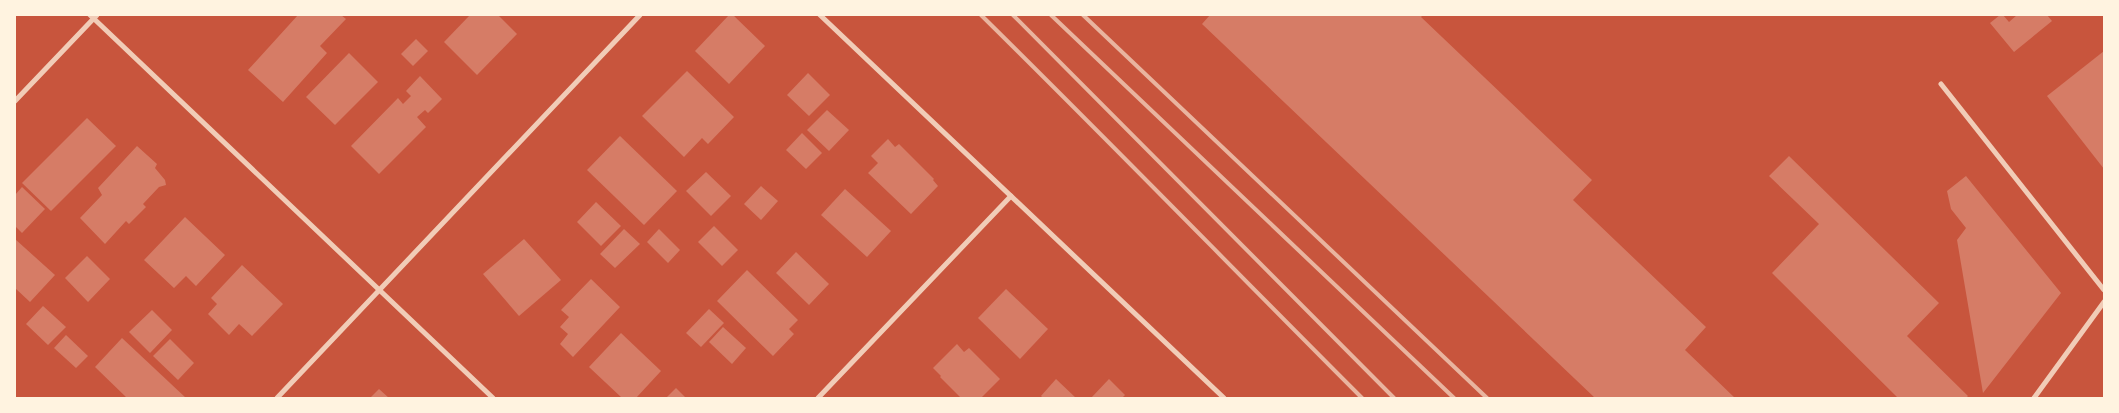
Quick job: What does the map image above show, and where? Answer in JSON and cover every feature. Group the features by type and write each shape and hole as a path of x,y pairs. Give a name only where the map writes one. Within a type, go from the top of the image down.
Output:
{"street":[{"path":"277,398 640,15"},
{"path":"820,15 1224,398"},
{"path":"15,101 93,16 493,398"},
{"path":"1941,84 2104,290"},
{"path":"818,398 1011,196"},
{"path":"2034,398 2104,302"}],"building":[{"path":"298,15 341,15 346,19 320,46 327,53 283,102 248,70"},
{"path":"470,15 498,15 517,34 477,75 444,42"},
{"path":"729,15 733,15 765,46 729,84 695,51"},
{"path":"1210,15 1423,15 1421,17 1592,180 1573,200 1706,327 1685,350 1735,398 1595,398 1202,24"},
{"path":"2000,15 2003,15 2009,22 2017,15 2047,15 2052,21 2014,52 1990,23"},
{"path":"416,39 428,51 413,66 401,54"},
{"path":"2104,51 2104,169 2047,96"},
{"path":"349,53 378,82 335,125 306,97"},
{"path":"687,71 734,117 708,144 702,138 684,157 642,116"},
{"path":"808,73 830,95 809,116 787,95"},
{"path":"420,76 442,99 428,113 425,110 417,117 426,127 379,174 351,146 398,98 403,104 411,96 406,91"},
{"path":"827,110 849,130 829,151 807,130"},
{"path":"87,118 116,146 51,211 22,183"},
{"path":"802,133 822,153 806,169 786,150"},
{"path":"620,136 677,191 644,225 587,170"},
{"path":"888,139 895,147 899,144 934,179 938,186 911,214 868,173 878,163 871,156"},
{"path":"137,146 157,164 155,168 165,180 166,185 159,187 143,204 146,207 129,224 126,221 105,244 80,218 102,195 98,188"},
{"path":"1789,156 1939,303 1907,336 1968,396 1966,398 1898,398 1772,273 1819,224 1769,176"},
{"path":"706,172 731,196 711,216 686,191"},
{"path":"1966,176 2061,293 1983,393 1957,240 1966,228 1951,209 1947,191"},
{"path":"761,186 778,201 761,220 744,204"},
{"path":"22,187 45,209 22,233 15,226 15,195"},
{"path":"845,189 891,231 867,257 821,215"},
{"path":"596,202 621,226 601,246 577,222"},
{"path":"185,217 225,255 196,286 186,276 174,288 144,260"},
{"path":"714,226 738,250 722,266 698,242"},
{"path":"624,229 640,244 615,268 600,254"},
{"path":"659,229 680,250 668,263 647,242"},
{"path":"15,239 55,275 30,302 15,288"},
{"path":"524,239 561,280 519,316 483,274"},
{"path":"796,252 829,284 809,305 776,273"},
{"path":"87,256 110,279 88,302 65,278"},
{"path":"242,265 283,304 252,336 239,324 229,335 208,314 217,304 211,298"},
{"path":"747,270 798,320 789,329 794,334 773,356 717,301"},
{"path":"591,279 620,307 573,357 560,344 568,334 560,327 569,317 561,310"},
{"path":"1006,289 1048,329 1020,359 978,318"},
{"path":"43,306 66,327 48,345 26,324"},
{"path":"709,309 724,323 701,347 686,333"},
{"path":"152,310 172,330 150,353 129,332"},
{"path":"723,327 746,348 732,364 709,342"},
{"path":"621,333 661,371 636,398 622,398 589,367"},
{"path":"66,335 88,356 76,368 54,348"},
{"path":"122,338 186,398 127,398 95,367"},
{"path":"170,339 194,363 178,380 153,356"},
{"path":"957,344 964,352 969,348 1000,379 981,398 961,398 933,368"},
{"path":"1056,379 1076,398 1043,398 1041,396"},
{"path":"1109,379 1125,395 1122,398 1091,398"},
{"path":"676,388 686,398 666,398"},
{"path":"379,389 389,398 370,398"}],"railway":[{"path":"981,15 1362,398"},
{"path":"1013,15 1394,398"},
{"path":"1051,15 1454,398"},
{"path":"1083,15 1487,398"}]}
